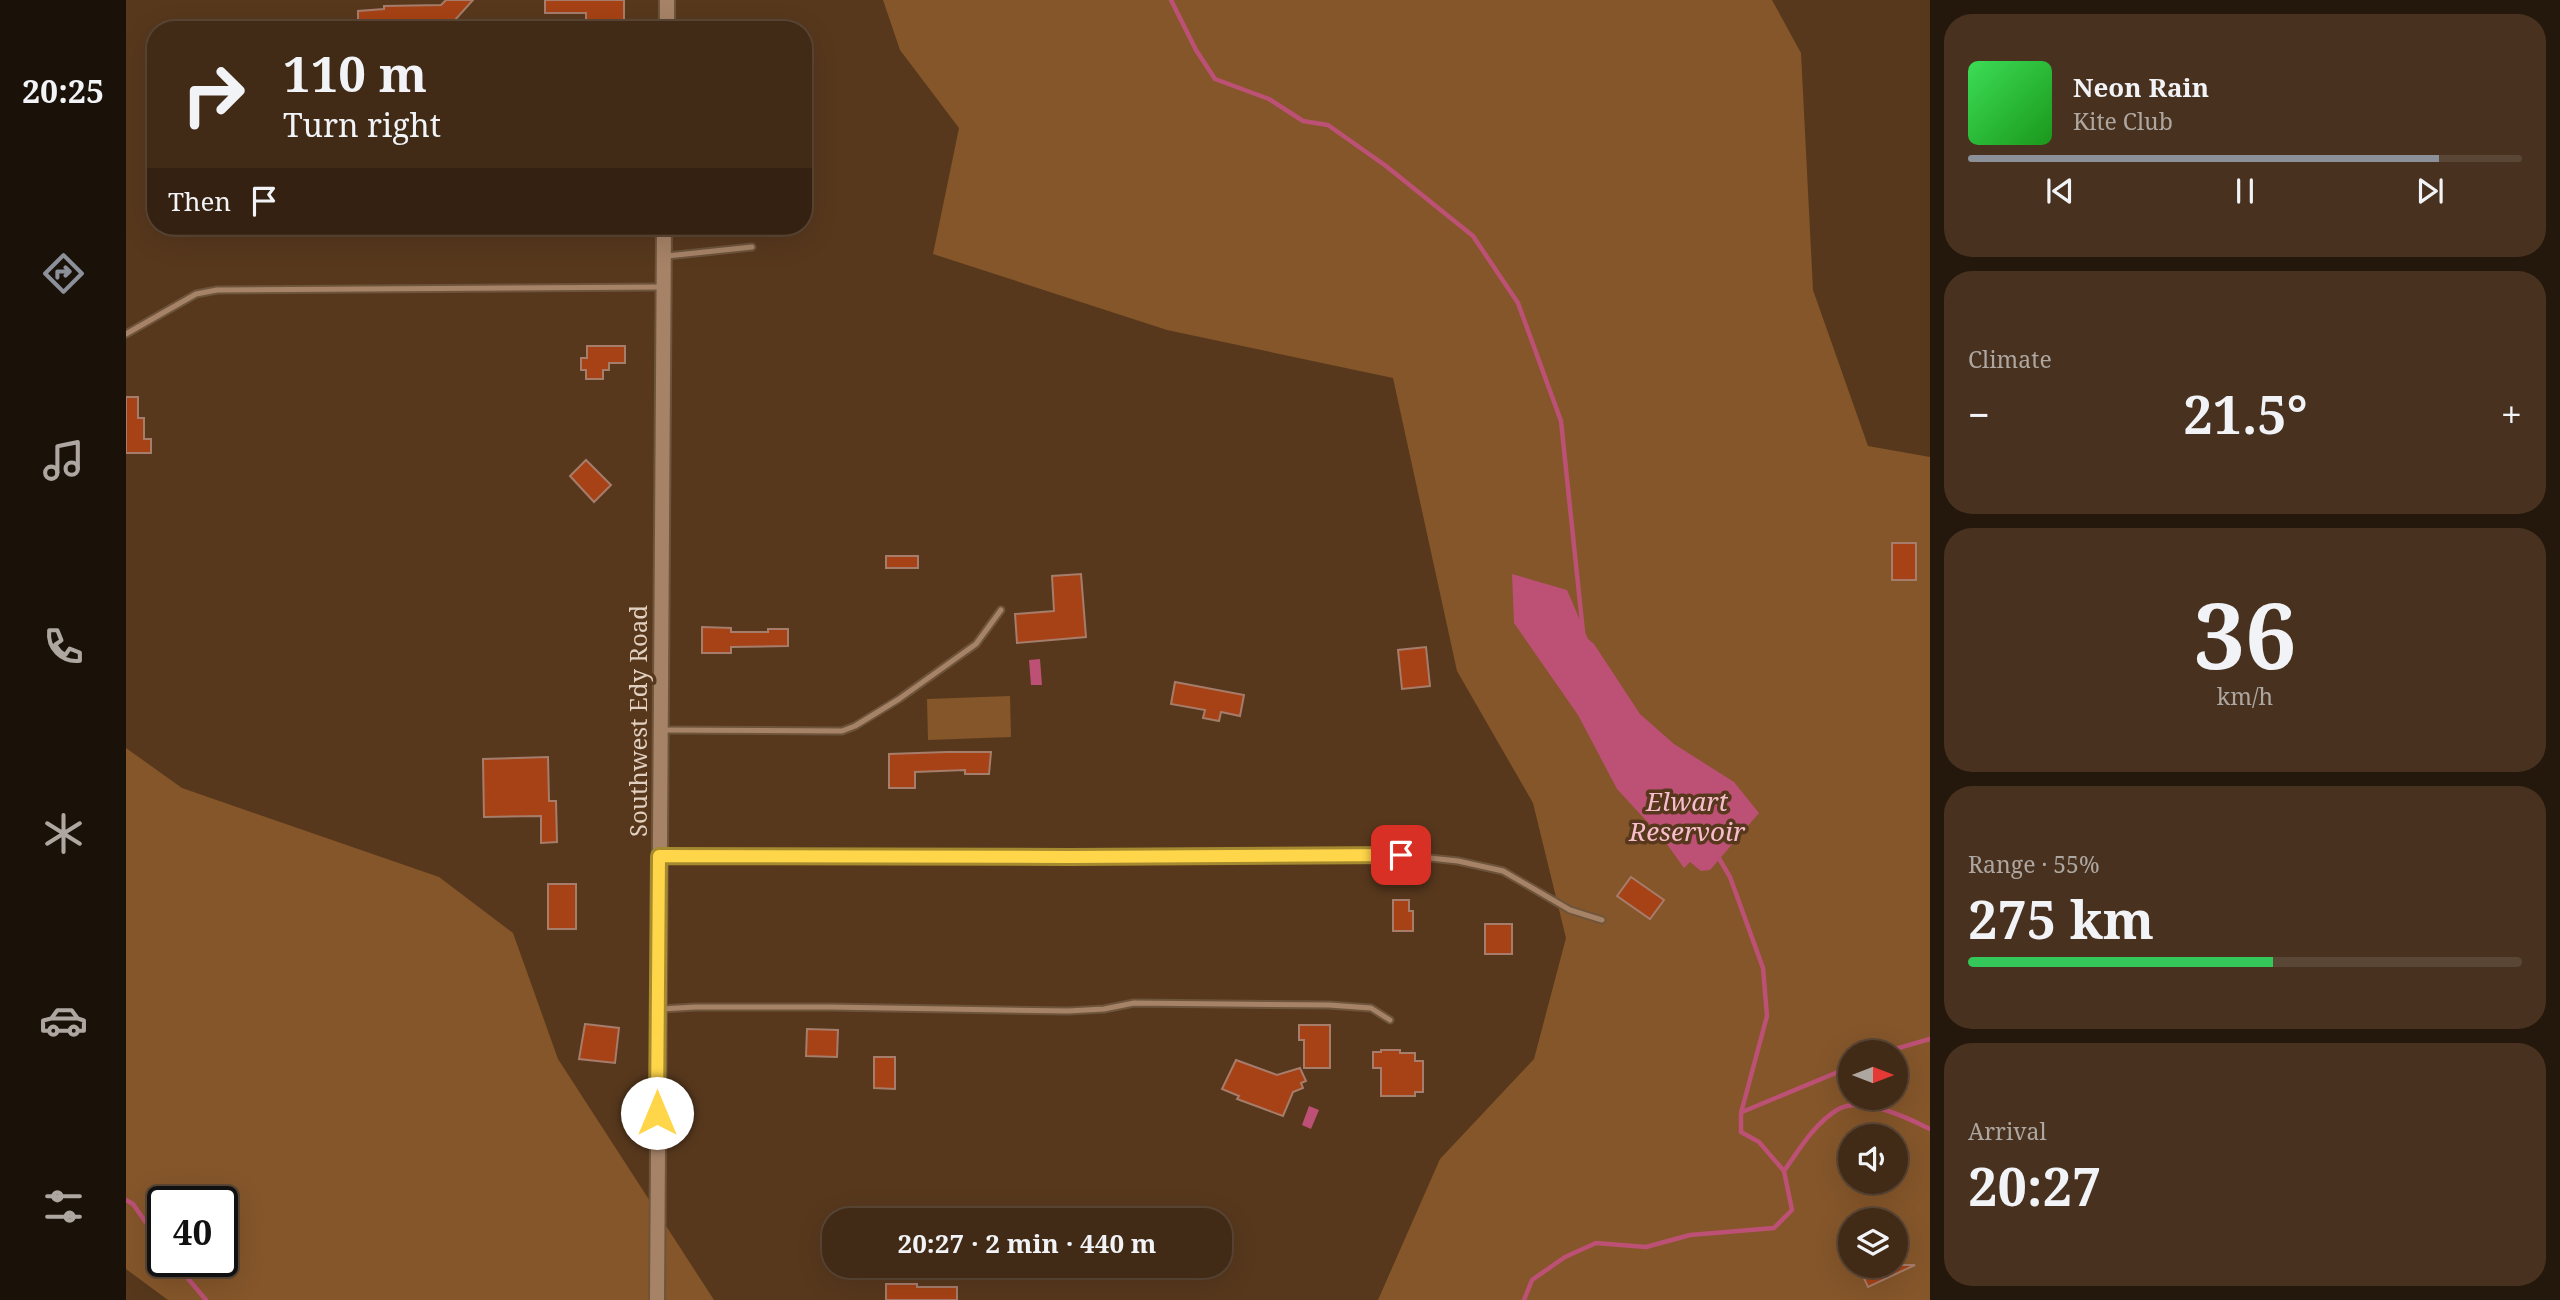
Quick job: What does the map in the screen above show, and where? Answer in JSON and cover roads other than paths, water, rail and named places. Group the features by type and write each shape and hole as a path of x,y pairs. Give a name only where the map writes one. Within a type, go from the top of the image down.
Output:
{"street":[{"path":"667,0 667,21"},
{"name":"Southwest Edy Road","path":"657,1300 664,235"}],"lane":[{"path":"663,256 752,247"},
{"path":"126,334 196,294 217,290 663,287"},
{"path":"660,730 842,731 899,699 976,644 1001,610"},
{"path":"659,856 1401,855 1458,861 1503,871 1570,911 1602,920"},
{"path":"658,1009 830,1007 1068,1011 1104,1009 1135,1003 1329,1005 1371,1008 1390,1020"}],"water":[{"name":"Elwart Reservoir","path":"1512,574 1567,590 1588,639 1640,714 1674,744 1734,782 1759,813 1710,870 1701,871 1690,862 1684,868 1664,840 1617,789 1578,715 1514,623"},
{"path":"1040,659 1042,685 1031,685 1029,660"},
{"path":"1309,1106 1319,1110 1311,1129 1302,1125"}],"waterway":[{"path":"1171,0 1196,50 1215,79 1269,99 1303,121 1328,125 1386,166 1473,236 1518,303 1561,421 1583,632"},
{"path":"1524,1300 1532,1280 1565,1257 1596,1243 1646,1247 1690,1235 1774,1228 1792,1210 1784,1171 1759,1142 1741,1132 1741,1113 1767,1016 1763,968 1730,877 1717,855"},
{"path":"1908,1045 1930,1039"},
{"path":"1742,1112 1838,1072"},
{"path":"1784,1171 1821,1122 1847,1106 1859,1105 1884,1110 1930,1129"},
{"path":"126,1200 133,1204 147,1224"},
{"path":"187,1277 206,1300"}]}
